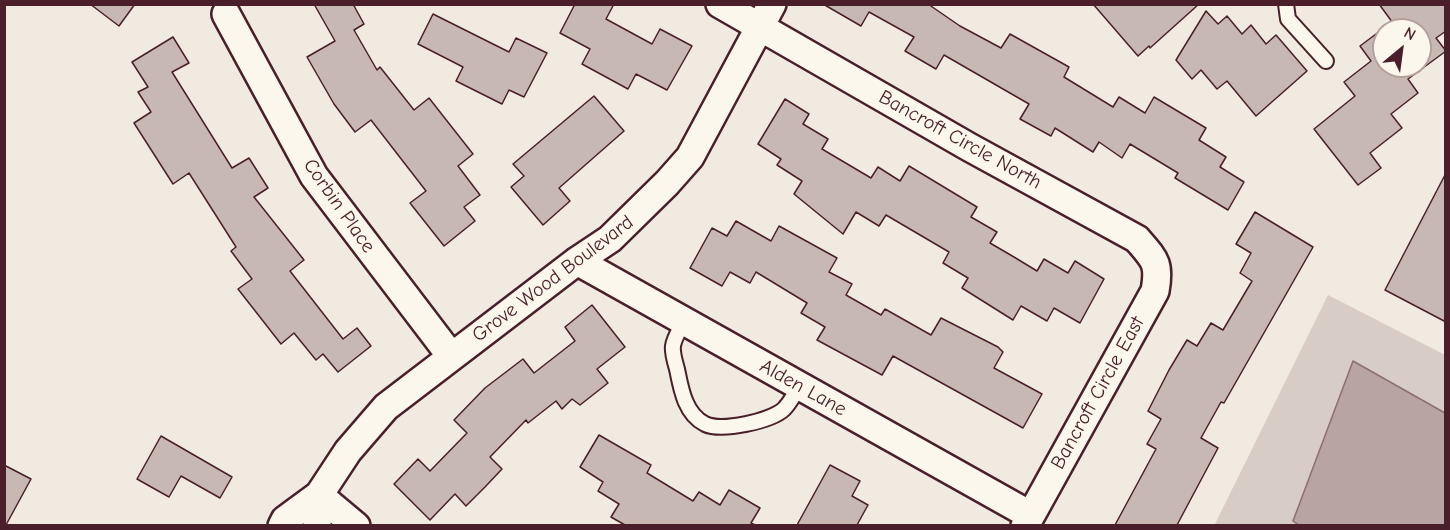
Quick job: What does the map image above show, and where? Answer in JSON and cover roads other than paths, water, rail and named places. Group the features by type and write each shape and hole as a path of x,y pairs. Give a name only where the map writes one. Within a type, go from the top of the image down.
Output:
{"street":[{"name":"Bancroft Circle North","path":"720,4 767,16 969,147 1137,239 1154,258"},
{"name":"Corbin Place","path":"226,14 314,176 451,356"},
{"name":"Grove Wood Boulevard","path":"282,525 285,520 319,495 348,451 386,407 577,261 610,239 638,213 690,157 767,16"},
{"name":"Bancroft Circle East","path":"1027,520 1155,291 1158,272 1154,258"},
{"name":"Alden Lane","path":"577,261 800,386 1027,520"},
{"name":"Grove Wood Boulevard","path":"317,525 319,495"},
{"path":"319,495 356,525"}],"lane":[{"path":"1286,4 1288,19 1326,61"},
{"path":"684,321 673,347 676,365 683,397 692,412 704,424 717,428 772,417 784,409 800,386"}]}
